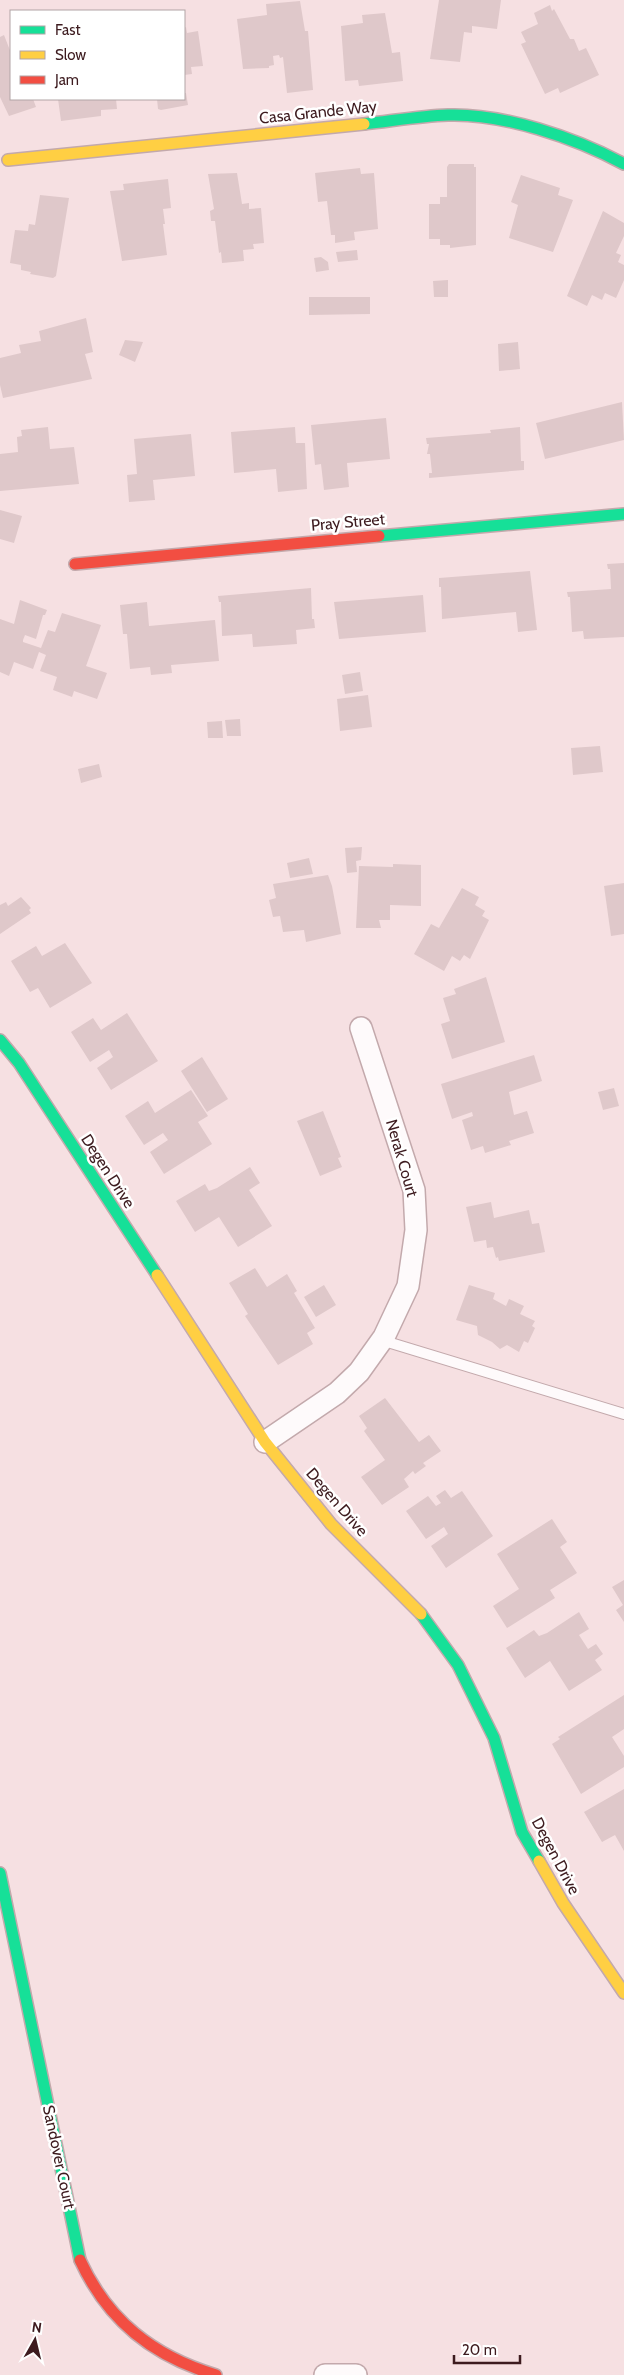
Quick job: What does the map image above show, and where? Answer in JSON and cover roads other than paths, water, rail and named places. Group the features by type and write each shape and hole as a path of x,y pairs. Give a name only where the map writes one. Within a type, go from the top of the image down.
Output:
{"street":[{"name":"Casa Grande Way","path":"8,160 449,115 519,124 553,133 586,145 624,164"},
{"name":"Pray Street","path":"74,564 624,514"},
{"name":"Nerak Court","path":"265,1442 337,1393 359,1372 381,1340 408,1286 416,1230 414,1190 361,1028"},
{"name":"Degen Drive","path":"0,1040 19,1063 265,1442 331,1524 420,1612 458,1664 494,1738 522,1832 562,1903 624,1993"},
{"name":"Sandover Court","path":"0,1873 80,2260 91,2283 122,2323 142,2340 179,2370 216,2375"},
{"path":"325,2375 356,2375"}],"lane":[{"path":"381,1340 624,1414"}]}
